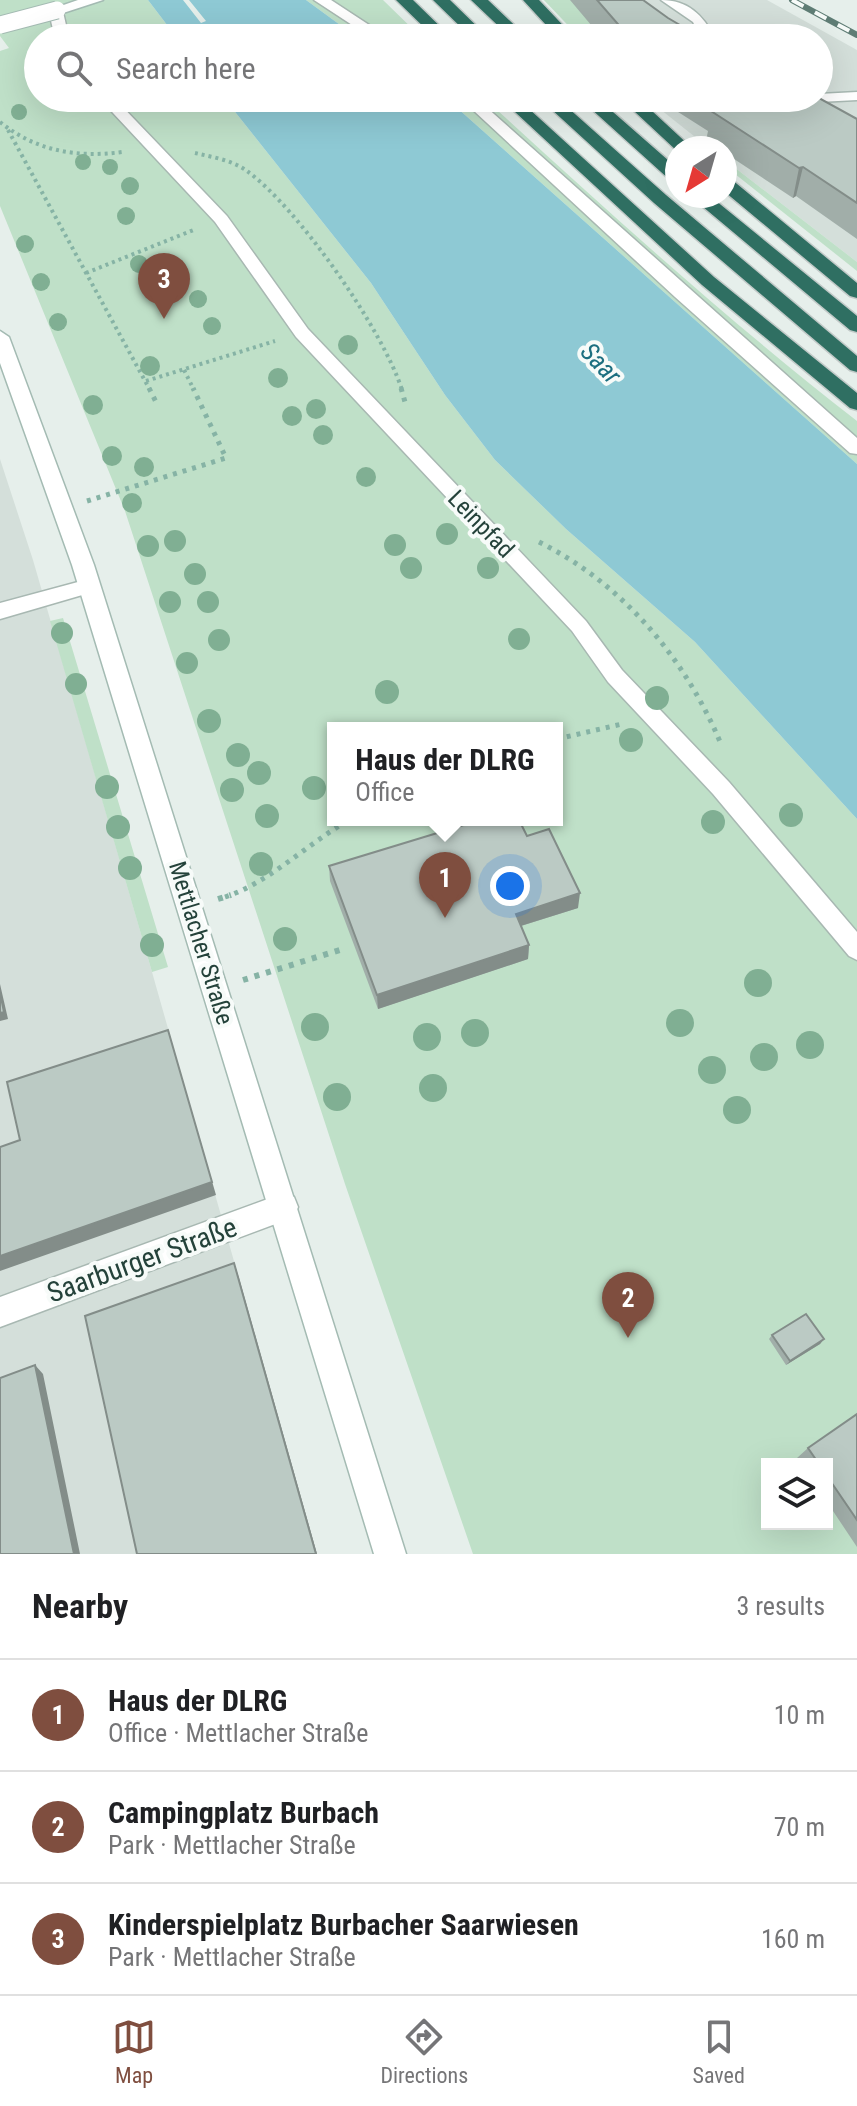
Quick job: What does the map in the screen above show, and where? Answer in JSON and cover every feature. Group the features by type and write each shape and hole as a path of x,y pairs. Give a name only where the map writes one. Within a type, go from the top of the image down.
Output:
{"highway":[{"path":"404,0 429,24"},
{"path":"441,0 466,24"},
{"path":"479,0 505,24"},
{"path":"531,0 554,24"},
{"path":"523,112 617,201 857,403"},
{"path":"563,112 857,366"},
{"path":"603,112 665,166"},
{"path":"644,112 671,136"},
{"path":"737,193 857,292"},
{"path":"714,208 857,326"}],"street":[{"path":"0,25 95,0"},
{"name":"Mettlacher Straße","path":"0,337 65,507 390,1554"},
{"name":"Saarburger Straße","path":"0,1312 284,1207"}],"lane":[{"path":"321,0 360,24"},
{"path":"668,0 701,24"},
{"path":"56,12 59,24"},
{"path":"833,97 857,96"},
{"name":"Leinpfad","path":"119,112 221,219 302,333 579,626 615,676 721,788 857,949"},
{"path":"482,112 857,448"},
{"path":"0,611 89,586"}],"path":[{"path":"0,122 57,153 103,155 153,148 219,159 246,170 268,190 328,265 386,350 404,392 407,421 403,443"},
{"path":"8,129 156,402"},
{"path":"86,273 179,236"},
{"path":"146,381 269,344"},
{"path":"123,491 226,458 184,370"},
{"path":"536,541 563,552 615,595 668,651 696,691 725,752 721,788"},
{"path":"563,737 616,724 659,723"},
{"path":"248,889 338,826"},
{"path":"215,988 343,949"}],"shaded area":[{"path":"544,0 767,0 810,24 568,24"},
{"path":"833,37 857,50 857,262 737,169 737,136 694,136 664,112 833,112"},
{"path":"0,459 33,560 317,1554 0,1554"}],"green space":[{"path":"0,0 148,0 166,24 24,24 24,112 235,112 371,283 445,395 495,460 566,529 695,642 857,819 857,1554 473,1554 345,1184 125,511 0,206 0,51 9,48 0,36"},
{"path":"306,0 383,0 408,24 339,24"},
{"path":"544,0 598,0 584,15 591,24 567,24"},
{"path":"462,112 499,112 714,304 857,421 857,464"},
{"path":"737,169 857,262 857,271 737,176"},
{"path":"63,618 168,967 152,972 50,621"}],"water":[{"path":"148,0 183,0 201,23 206,21 189,0 306,0 339,24 166,24"},
{"name":"Saar","path":"235,112 462,112 857,464 857,819 695,642 566,529 495,460 445,395 371,283"}],"building":[{"path":"597,0 643,0 678,24 618,24"},
{"path":"833,106 857,119 857,203 803,167 799,168 713,112 833,112"},
{"path":"460,826 522,826 527,836 549,829 580,893 516,914 529,945 377,995 329,866"},
{"path":"168,1030 212,1182 0,1256 0,1147 20,1140 7,1082"},
{"path":"234,1263 316,1554 137,1554 85,1316"},
{"path":"806,1314 824,1339 790,1361 772,1335"},
{"path":"35,1365 74,1554 0,1554 0,1378"},
{"path":"857,1414 857,1520 833,1485 833,1458 815,1458 808,1448"}],"railway":[{"path":"792,0 857,35"}],"place":[{"name":"Kinderspielplatz Burbacher Saarwiesen","path":"164,319"},
{"name":"Haus der DLRG","path":"445,918"},
{"name":"Campingplatz Burbach","path":"628,1338"}]}
